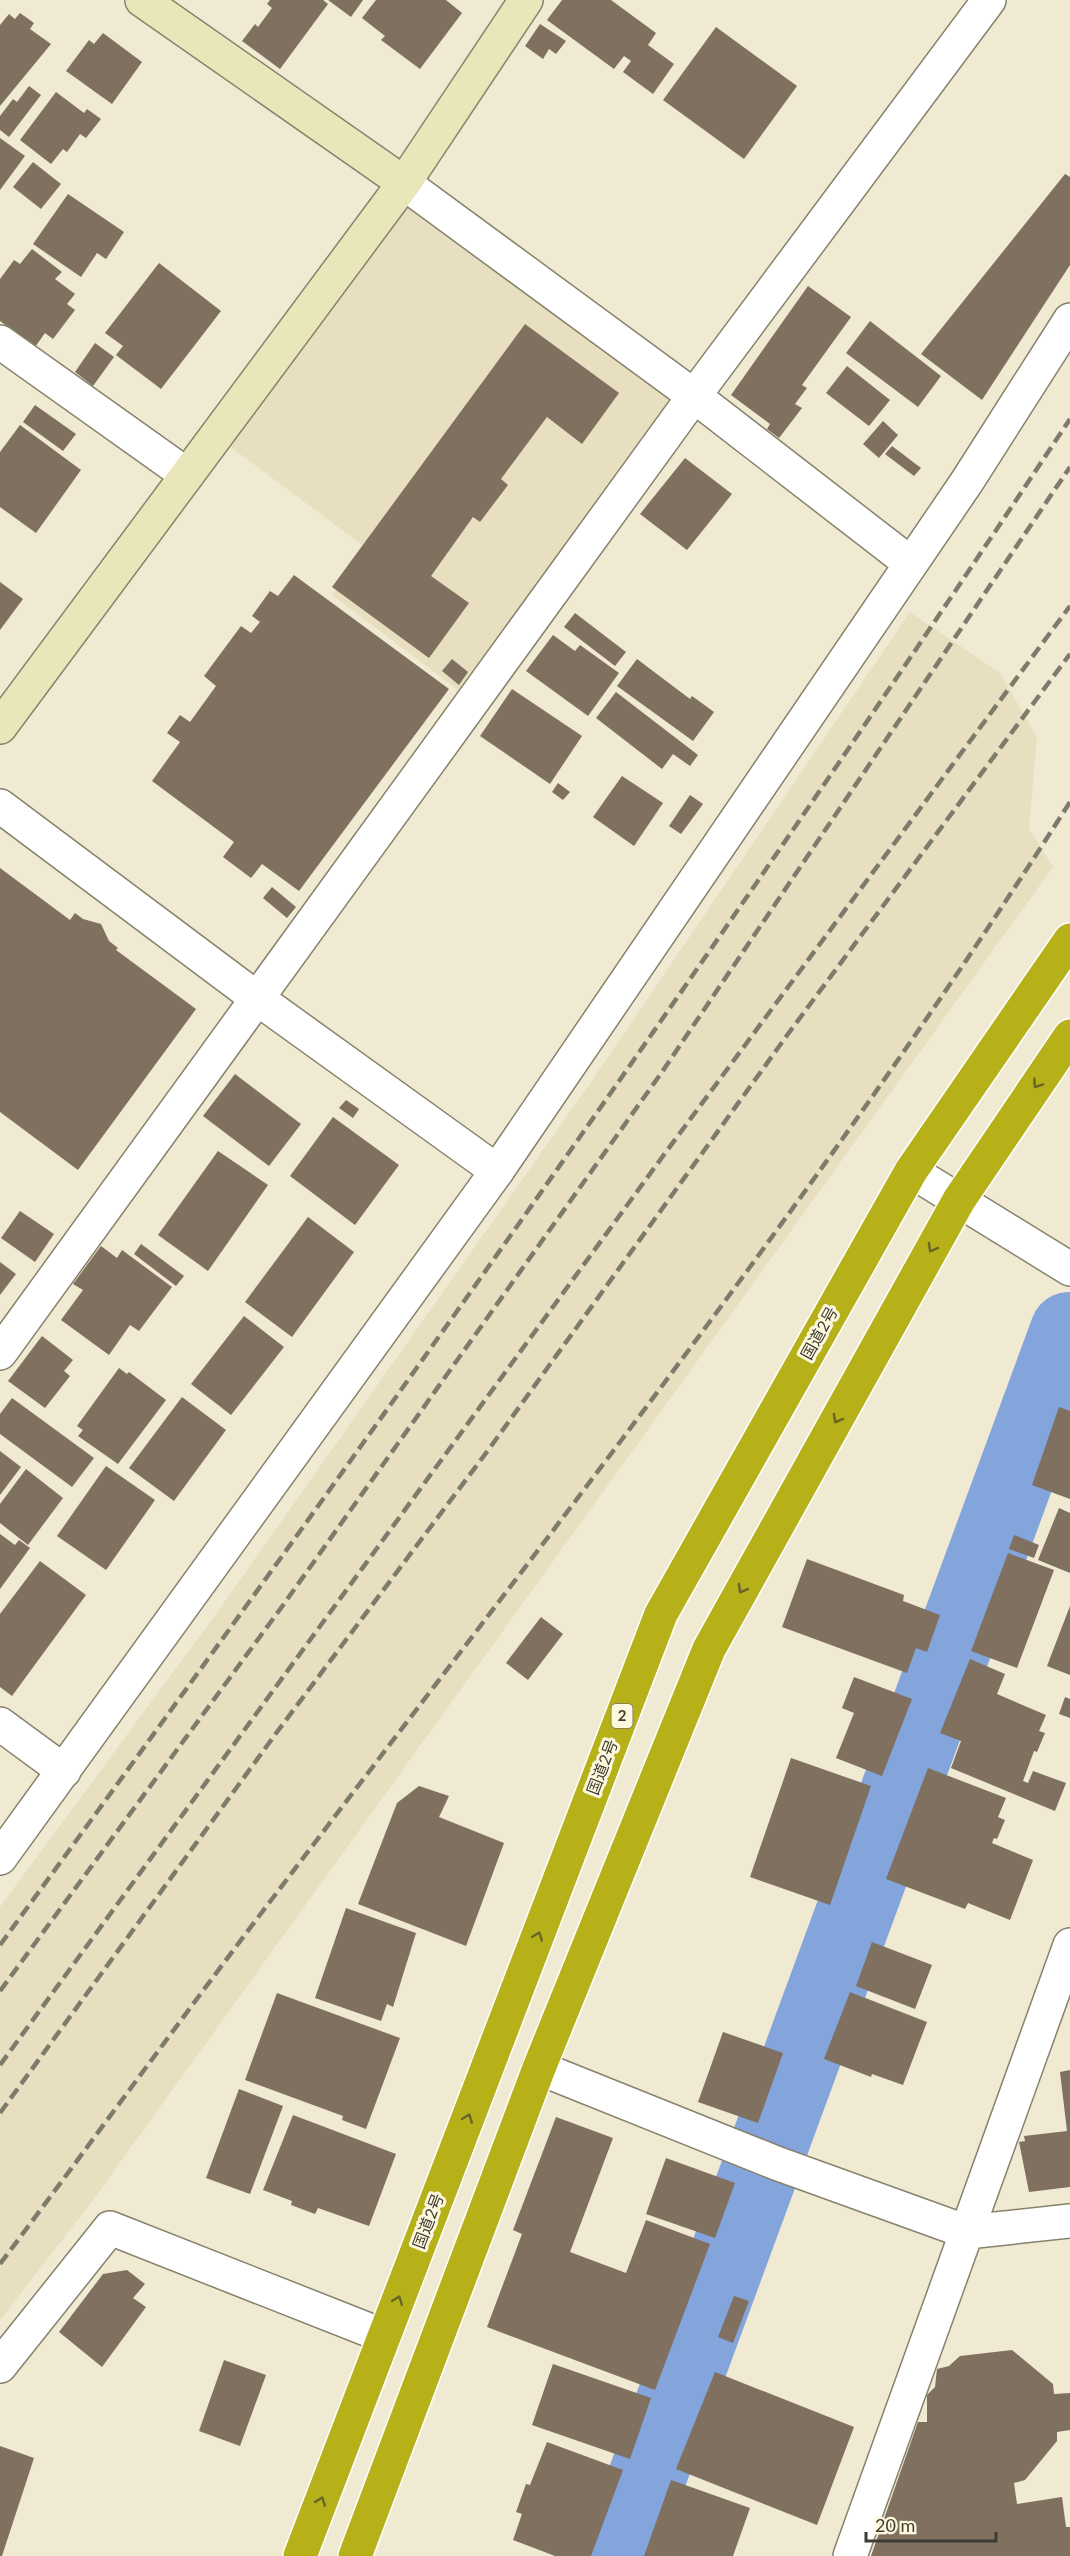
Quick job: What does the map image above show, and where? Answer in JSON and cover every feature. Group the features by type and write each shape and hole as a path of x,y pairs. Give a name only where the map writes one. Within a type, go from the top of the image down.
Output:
{"highway":[{"name":"国道2号","path":"300,2556 661,1614 911,1171 1070,940"},
{"path":"355,2556 539,2068 709,1649 958,1200 1070,1036"}],"street":[{"path":"142,0 404,183 694,396 910,563"},
{"path":"0,727 404,183 526,0"},
{"path":"0,1353 694,396 989,0"},
{"path":"0,1858 496,1171 966,483 1070,320"},
{"path":"0,342 187,475"},
{"path":"0,806 258,999 496,1171"},
{"path":"911,1171 1070,1269"},
{"path":"0,1724 64,1771"},
{"path":"850,2556 1070,1945"},
{"path":"539,2068 763,2157 967,2232 1070,2221"},
{"path":"0,2366 110,2228 384,2336"}],"shaded area":[{"path":"407,195 681,395 466,696 332,595 366,548 224,442"},
{"path":"910,612 1000,673 1037,737 1029,829 1053,867 93,2200 0,2320 0,1907 216,1614 591,1082"}],"building":[{"path":"270,0 323,0 328,4 280,69 242,41 255,24 258,27 272,8 267,4"},
{"path":"328,0 363,0 351,17"},
{"path":"376,0 446,0 462,13 420,69 381,40 385,36 362,18"},
{"path":"562,0 611,0 656,33 648,45 674,64 653,94 623,72 631,61 624,56 614,69 547,20"},
{"path":"20,13 34,23 30,29 51,44 0,106 0,25 9,14 15,19"},
{"path":"540,24 566,41 556,54 549,49 543,59 525,46"},
{"path":"716,27 797,86 744,159 663,100"},
{"path":"103,33 142,62 112,104 66,71 89,40 94,44"},
{"path":"29,86 41,95 9,137 0,130 0,116 13,99 17,102"},
{"path":"56,92 84,113 87,109 101,119 86,138 80,134 67,152 63,149 51,164 20,140"},
{"path":"0,138 25,156 0,190"},
{"path":"33,162 61,184 41,209 13,187"},
{"path":"1065,174 1070,177 1070,265 982,400 921,354"},
{"path":"68,194 124,232 106,259 97,253 81,277 33,244"},
{"path":"32,249 62,272 55,279 75,294 67,304 75,310 53,339 45,333 35,347 0,321 0,279 14,260 20,264"},
{"path":"159,263 221,311 161,389 116,355 123,346 105,333"},
{"path":"808,286 851,317 802,385 807,388 795,404 802,408 779,438 767,429 770,424 731,395"},
{"path":"870,321 941,376 918,407 846,353"},
{"path":"525,324 619,393 582,444 547,417 501,479 508,485 480,522 473,517 431,576 469,603 429,658 332,587"},
{"path":"95,343 114,357 93,386 75,372"},
{"path":"847,366 890,400 869,426 826,393"},
{"path":"35,405 76,434 63,451 23,422"},
{"path":"883,421 898,435 879,458 863,444"},
{"path":"20,425 81,470 36,533 0,507 0,452"},
{"path":"892,446 921,468 914,476 885,454"},
{"path":"685,458 732,494 687,550 640,514"},
{"path":"294,575 449,689 299,891 262,864 251,878 223,857 234,842 152,781 180,742 167,733 180,715 190,722 216,686 204,676 241,626 251,633 260,622 252,616 270,591 278,596"},
{"path":"0,582 23,599 0,630"},
{"path":"575,613 626,652 615,666 564,627"},
{"path":"553,635 575,651 580,645 619,673 588,716 526,671"},
{"path":"452,659 468,672 459,685 442,671"},
{"path":"637,659 690,699 692,696 714,712 693,741 617,686"},
{"path":"512,689 582,736 550,784 480,736"},
{"path":"616,692 698,755 690,766 673,754 662,769 596,718"},
{"path":"622,776 663,803 634,846 593,817"},
{"path":"558,783 570,792 563,800 552,792"},
{"path":"690,795 703,804 681,834 669,826"},
{"path":"0,868 70,920 75,913 83,919 101,924 109,941 118,948 116,950 196,1009 78,1170 0,1112"},
{"path":"272,887 296,907 287,918 263,898"},
{"path":"235,1074 301,1124 269,1166 203,1116"},
{"path":"346,1100 359,1109 353,1118 339,1108"},
{"path":"333,1117 399,1165 355,1225 290,1176"},
{"path":"218,1151 268,1185 208,1271 158,1235"},
{"path":"20,1211 54,1234 35,1262 1,1238"},
{"path":"308,1217 354,1252 292,1337 245,1302"},
{"path":"141,1244 184,1276 176,1286 134,1254"},
{"path":"101,1246 117,1258 122,1250 172,1287 139,1331 130,1325 109,1355 61,1320 83,1290 73,1284"},
{"path":"0,1262 16,1274 0,1295"},
{"path":"244,1316 284,1347 231,1415 191,1384"},
{"path":"42,1336 73,1360 64,1371 70,1376 45,1408 8,1381"},
{"path":"119,1368 127,1374 129,1372 166,1400 118,1464 78,1436 83,1430 77,1426"},
{"path":"182,1397 226,1430 174,1501 129,1468"},
{"path":"12,1398 94,1458 72,1487 0,1434 0,1414"},
{"path":"1059,1407 1070,1411 1070,1499 1032,1485"},
{"path":"0,1451 21,1467 0,1495"},
{"path":"106,1466 155,1500 106,1570 57,1536"},
{"path":"26,1469 63,1498 28,1545 0,1523 0,1504"},
{"path":"1059,1508 1070,1513 1070,1573 1038,1560"},
{"path":"0,1534 15,1545 19,1540 30,1548 0,1589"},
{"path":"1014,1535 1039,1545 1034,1558 1009,1549"},
{"path":"1008,1553 1054,1570 1017,1668 971,1651"},
{"path":"807,1559 904,1595 903,1601 940,1615 927,1652 916,1648 907,1673 782,1627"},
{"path":"40,1561 86,1595 12,1696 0,1687 0,1614"},
{"path":"1070,1606 1070,1675 1047,1666"},
{"path":"541,1617 563,1634 528,1680 506,1663"},
{"path":"970,1659 1005,1674 997,1694 1046,1715 1039,1731 1045,1733 1037,1752 1034,1751 1023,1781 1028,1783 1033,1771 1066,1783 1055,1811 951,1768 961,1741 940,1733"},
{"path":"854,1677 912,1699 882,1776 836,1758 854,1713 842,1708"},
{"path":"1065,1697 1070,1699 1070,1718 1059,1714"},
{"path":"791,1758 871,1786 830,1905 750,1877"},
{"path":"928,1768 1006,1798 998,1817 1005,1820 997,1839 994,1838 992,1843 1033,1860 1010,1920 968,1903 965,1909 886,1879"},
{"path":"419,1786 449,1796 439,1817 504,1843 466,1946 358,1904 397,1803"},
{"path":"346,1908 416,1933 393,2007 387,2004 381,2021 315,1998"},
{"path":"872,1942 932,1965 915,2009 856,1986"},
{"path":"850,1992 927,2022 903,2085 872,2074 871,2077 824,2059"},
{"path":"277,1993 400,2038 366,2129 342,2120 343,2116 245,2080"},
{"path":"723,2032 783,2053 758,2123 698,2102"},
{"path":"1070,2070 1070,2187 1029,2192 1019,2142 1025,2141 1024,2136 1067,2131 1060,2072"},
{"path":"239,2089 283,2106 250,2194 206,2178"},
{"path":"293,2115 396,2154 369,2226 318,2208 315,2214 291,2205 292,2201 263,2190"},
{"path":"556,2117 613,2138 570,2252 626,2273 646,2220 710,2244 655,2390 487,2327 522,2234 513,2230"},
{"path":"666,2158 735,2183 715,2238 646,2214"},
{"path":"127,2270 145,2284 133,2298 146,2307 102,2367 59,2332 103,2274"},
{"path":"734,2296 749,2301 733,2343 718,2337"},
{"path":"1012,2350 1053,2384 1054,2394 1070,2393 1070,2430 1057,2432 1057,2441 1025,2480 1014,2483 1017,2504 1062,2497 1066,2527 1070,2527 1070,2556 871,2556 918,2422 927,2422 927,2395 935,2387 937,2369 949,2366 960,2356"},
{"path":"224,2360 266,2375 240,2446 199,2431"},
{"path":"553,2364 651,2398 630,2459 532,2425"},
{"path":"715,2372 854,2427 817,2525 676,2469"},
{"path":"547,2442 623,2470 591,2556 555,2556 513,2540 522,2514 516,2512 526,2484 530,2485"},
{"path":"0,2446 34,2458 2,2556 0,2556"},
{"path":"671,2480 750,2508 733,2556 644,2556"}],"waterway":[{"path":"618,2556 1069,1331"}],"railway":[{"path":"0,1945 274,1568 544,1188 810,805 1070,419"},
{"path":"0,1991 281,1608 662,1072 1070,467"},
{"path":"0,2065 663,1156 1070,606"},
{"path":"0,2113 277,1732 489,1449 788,1034 1070,654"},
{"path":"0,2264 238,1944 682,1359 783,1222 977,944 1070,802"}]}
